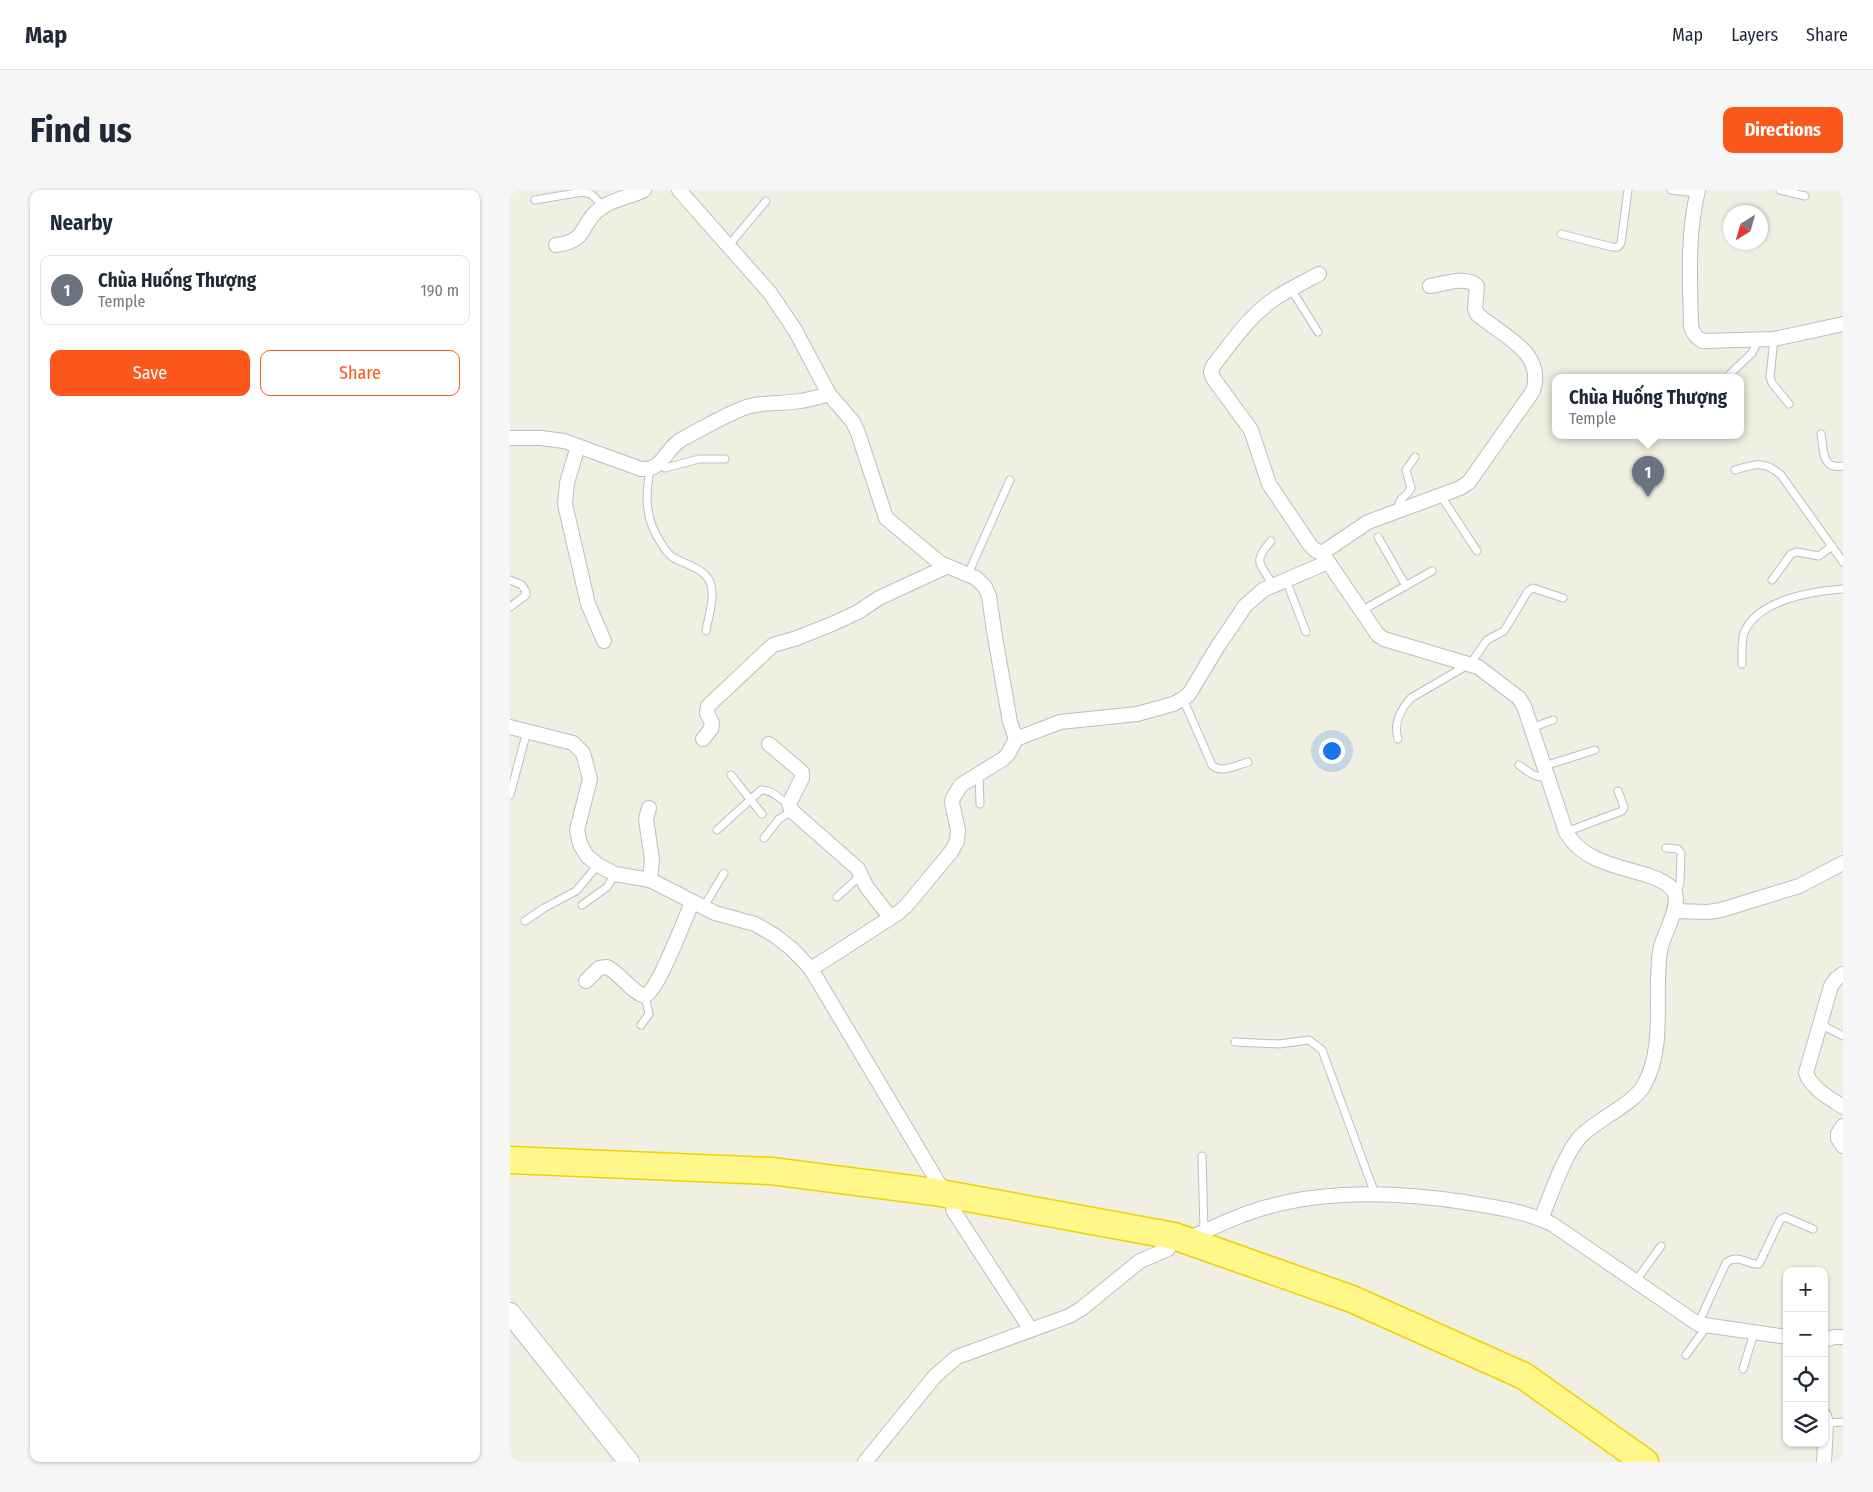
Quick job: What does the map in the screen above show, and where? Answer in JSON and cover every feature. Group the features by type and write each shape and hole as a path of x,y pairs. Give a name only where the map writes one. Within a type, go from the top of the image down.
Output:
{"highway":[{"path":"510,1160 572,1168 949,1202 1174,1236 1323,1295 1347,1310 1517,1390 1620,1462"},
{"path":"510,1170 572,1168"},
{"path":"1323,1295 1352,1299 1524,1376 1646,1462"}],"street":[{"path":"556,245 572,242 582,234 591,215 603,206 644,190"},
{"path":"679,190 770,293 795,330 829,394 853,422 886,518 946,567 976,578 985,587 990,596 1008,712 1016,739"},
{"path":"1698,191 1691,224 1689,261 1693,332 1697,338 1703,341 1774,339 1843,324"},
{"path":"1319,274 1274,299 1244,326 1213,366 1211,372 1213,378 1251,430 1269,484 1310,545 1325,558 1373,630 1384,639 1458,662 1471,663 1519,698 1532,728 1566,832 1576,846 1594,859 1655,878 1665,883 1673,890 1676,896 1674,911 1661,948 1656,1051 1651,1071 1644,1087 1637,1095 1608,1114 1587,1131 1572,1148 1541,1219"},
{"path":"811,970 906,906 951,852 957,841 958,830 952,803 960,785 1003,759 1016,739 1060,722 1137,714 1173,704 1182,699 1189,694 1218,646 1246,606 1259,593 1325,558 1361,526 1441,496 1469,482 1528,399 1536,382 1533,364 1521,346 1477,314 1475,308 1477,286 1472,281 1465,280 1430,286"},
{"path":"510,438 541,438 564,441 640,469 655,467 671,447 681,440 740,410 751,406 800,401 829,394"},
{"path":"578,446 567,483 566,504 588,604 604,641"},
{"path":"703,739 711,729 712,724 707,713 708,706 773,645 832,624 858,612 880,598 946,567"},
{"path":"510,727 573,743 582,753 590,779 577,830 580,844 587,856 598,865 615,874 650,880 715,913 755,924 774,935 792,949 811,970 949,1202 1031,1330"},
{"path":"769,744 802,772 802,778 790,807 854,864 862,875 866,886 890,917"},
{"path":"648,808 646,819 652,860 650,880"},
{"path":"1674,911 1708,912 1721,910 1799,886 1843,863"},
{"path":"586,981 599,968 607,967 616,972 639,994 645,996 650,994 698,905"},
{"path":"1843,974 1831,986 1806,1073 1809,1081 1843,1107"},
{"path":"1843,1126 1838,1134 1838,1138 1843,1146"},
{"path":"865,1462 935,1376 958,1357 1069,1316 1081,1309 1140,1261 1219,1224 1266,1207 1306,1198 1393,1194 1449,1200 1504,1209 1541,1219 1552,1224 1635,1282 1703,1325 1783,1337"},
{"path":"510,1313 629,1462"},
{"path":"1828,1339 1843,1337"},
{"path":"1824,1447 1824,1462"}],"lane":[{"path":"1561,234 1612,248 1618,247 1621,243 1628,190"},
{"path":"1671,190 1698,191"},
{"path":"1780,190 1805,196"},
{"path":"535,200 582,192 591,194 603,206"},
{"path":"728,245 766,200"},
{"path":"1291,290 1318,332"},
{"path":"1730,374 1752,353 1759,339"},
{"path":"1774,339 1770,376 1772,383 1789,404"},
{"path":"1821,434 1825,460 1834,468 1843,466"},
{"path":"1401,511 1398,503 1409,493 1411,488 1406,470 1415,457"},
{"path":"706,631 712,593 710,582 694,566 675,559 666,552 649,521 647,486 655,467 665,468 699,460 724,459"},
{"path":"1734,470 1765,464 1773,468 1781,475 1843,562"},
{"path":"968,574 1010,480"},
{"path":"1441,496 1477,551"},
{"path":"1378,537 1406,586"},
{"path":"1271,541 1260,554 1260,564 1280,582 1306,632"},
{"path":"1772,580 1791,554 1797,552 1819,556 1832,546"},
{"path":"1360,611 1432,571"},
{"path":"510,580 522,585 526,592 526,595 510,607"},
{"path":"1398,739 1395,730 1396,723 1405,705 1411,698 1471,663 1487,640 1504,631 1528,591 1533,588 1563,598"},
{"path":"1742,664 1743,636 1748,626 1758,614 1784,601 1802,595 1843,589"},
{"path":"1182,699 1212,765 1216,769 1220,770 1248,762"},
{"path":"1532,728 1554,720"},
{"path":"510,795 527,731"},
{"path":"1519,765 1541,779 1546,771 1595,750"},
{"path":"979,774 980,804"},
{"path":"731,775 762,814"},
{"path":"717,830 761,790 766,789 790,807 764,838"},
{"path":"1566,832 1622,811 1624,807 1618,791"},
{"path":"1666,848 1678,850 1681,853 1680,883 1676,896"},
{"path":"525,921 544,908 576,892 598,865"},
{"path":"698,905 724,873"},
{"path":"582,905 607,887 615,874"},
{"path":"838,897 862,875"},
{"path":"641,1025 650,1014 645,996"},
{"path":"1820,1024 1843,1036"},
{"path":"1235,1042 1279,1044 1309,1040 1322,1050 1375,1195"},
{"path":"1186,1240 1202,1156"},
{"path":"1686,1355 1703,1325 1726,1263 1731,1259 1737,1258 1756,1265 1759,1264 1780,1220 1784,1218 1813,1229"},
{"path":"1635,1282 1661,1246"},
{"path":"1744,1369 1754,1333"},
{"path":"1828,1420 1843,1422"}],"place":[{"name":"Chùa Huống Thượng","path":"1648,497"}]}
